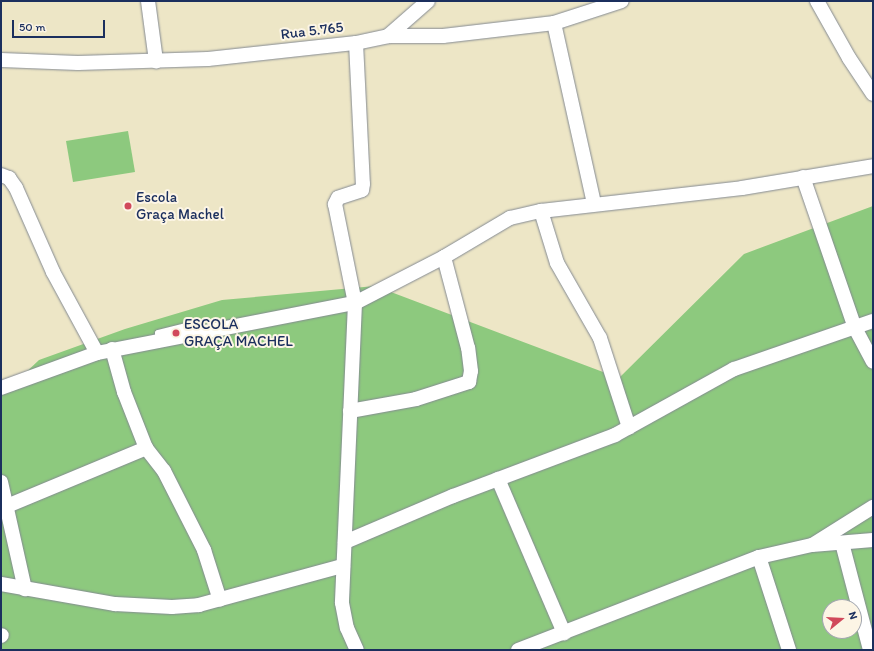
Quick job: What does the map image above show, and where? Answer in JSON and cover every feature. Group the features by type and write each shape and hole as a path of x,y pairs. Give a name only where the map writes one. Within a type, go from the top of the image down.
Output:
{"street":[{"path":"148,1 156,61"},
{"path":"388,36 428,1"},
{"name":"Rua 5.765","path":"1,60 78,63 208,59 356,43 388,36 443,36 554,23 622,1"},
{"path":"817,1 849,58 873,94"},
{"path":"554,23 594,204"},
{"path":"356,43 363,184 362,190 338,198 335,204 356,303 342,603 347,628 357,650"},
{"path":"1,388 112,349 356,303 444,258 510,218 541,211 699,193 873,166"},
{"path":"1,175 9,178 16,188 53,272 97,353"},
{"path":"803,177 855,328 873,362"},
{"path":"541,211 557,263 600,338 629,427"},
{"path":"350,410 416,398 463,386 469,382 471,371 468,348 444,258"},
{"path":"345,542 453,496 598,442 629,427 734,369 873,321"},
{"path":"112,349 124,392 146,448 164,471 204,550 220,600"},
{"path":"6,506 146,448"},
{"path":"498,479 564,633"},
{"path":"1,482 25,589"},
{"path":"812,546 873,507"},
{"path":"518,650 759,557 812,546 873,540"},
{"path":"842,543 870,650"},
{"path":"759,557 789,650"},
{"path":"1,584 115,604 172,607 199,605 220,600 343,566"}],"green space":[{"path":"128,131 135,172 73,182 66,141"},
{"path":"873,206 873,650 1,650 1,396 39,360 125,329 222,300 375,286 619,378 744,254"}],"place":[{"name":"Escola Graça Machel","path":"128,206"},
{"name":"ESCOLA GRAÇA MACHEL","path":"176,333"}]}
